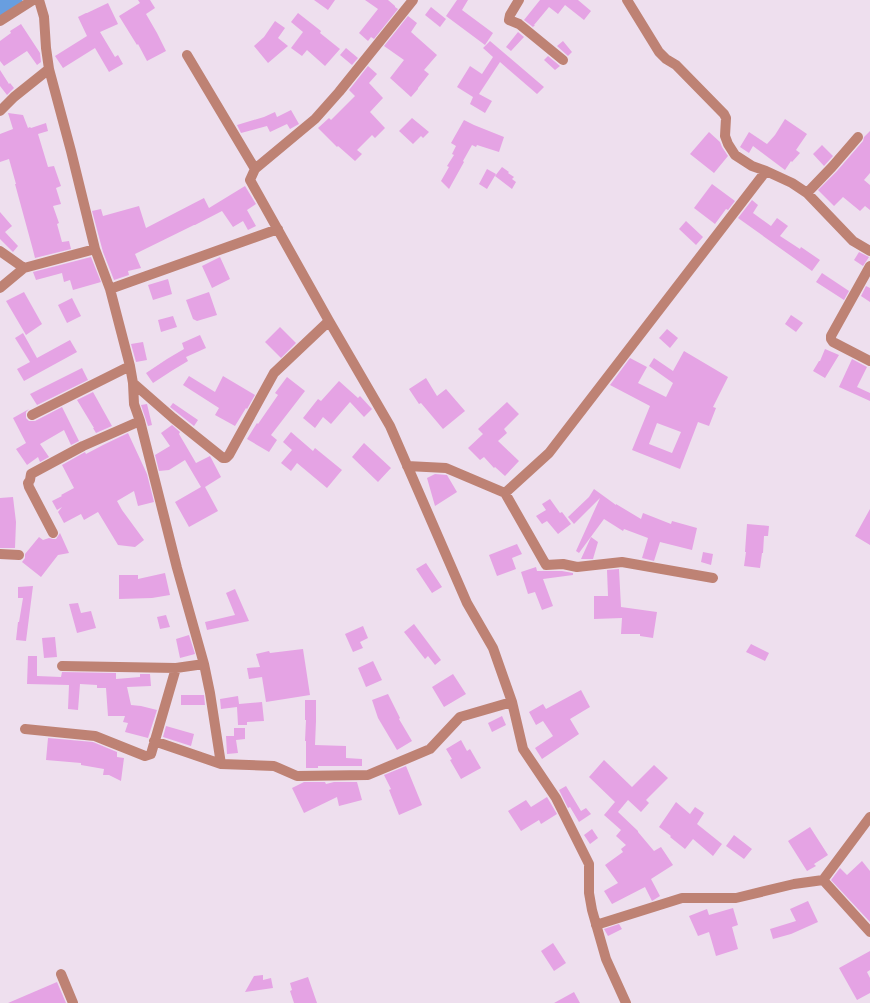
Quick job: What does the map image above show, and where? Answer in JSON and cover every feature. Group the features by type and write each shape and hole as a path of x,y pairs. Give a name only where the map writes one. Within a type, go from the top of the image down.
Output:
{"street":[{"path":"0,20 33,0"},
{"path":"39,0 44,17 49,69 95,249 110,289 130,366 133,382 134,404 140,421 176,568 204,664 210,693 220,764"},
{"path":"413,0 339,92 315,118 255,169 250,180 390,426 467,603 493,648 512,702 523,749 556,798 589,864 589,893 592,910 606,959 626,1003"},
{"path":"519,0 510,15 509,20 519,24 563,60"},
{"path":"627,0 659,52 666,59 676,65 724,114 726,118 725,136 735,155 752,166 766,170 792,183 807,193 853,241 870,251"},
{"path":"187,55 255,169"},
{"path":"0,111 14,97 49,69"},
{"path":"807,193 858,137"},
{"path":"505,493 549,453 766,170"},
{"path":"110,289 278,229"},
{"path":"0,288 24,268 95,249"},
{"path":"0,251 24,268"},
{"path":"870,266 831,336 831,339 833,342 870,361"},
{"path":"133,382 174,418 223,458 226,458 274,373 329,321"},
{"path":"32,415 130,366"},
{"path":"54,533 29,487 28,483 31,474 83,446 140,421"},
{"path":"407,466 446,468 505,493 546,565 563,564 576,567 622,562 713,578"},
{"path":"0,554 18,554"},
{"path":"62,666 176,668 204,664"},
{"path":"25,728 95,736 145,756 151,754 176,668"},
{"path":"154,741 220,764 274,766 297,776 368,775 430,749 460,717 512,702"},
{"path":"596,925 682,898 736,898 794,884 823,880 870,817"},
{"path":"823,880 870,932"},
{"path":"61,974 73,1003"}],"building":[{"path":"138,0 150,0 155,8 146,14 166,51 147,61 138,44 137,45 119,16 140,3"},
{"path":"314,0 335,0 328,10"},
{"path":"365,0 388,0 398,9 374,39 371,37 368,41 359,33 378,9"},
{"path":"457,0 468,0 462,10 493,33 485,45 446,16"},
{"path":"540,0 578,0 591,11 584,20 565,5 558,14 549,7 533,27 524,20"},
{"path":"108,3 118,24 100,32 115,57 118,55 123,64 109,72 95,48 63,68 55,56 87,36 78,17"},
{"path":"431,7 446,19 440,27 425,15"},
{"path":"298,13 321,31 320,33 340,49 325,66 307,50 302,56 291,48 303,32 291,22"},
{"path":"408,16 417,23 411,32 437,55 424,70 429,74 411,97 390,78 404,60 384,46"},
{"path":"275,21 285,28 278,38 288,46 268,63 254,46 264,37"},
{"path":"21,24 40,53 41,62 37,65 27,51 4,66 0,61 0,41 11,33 10,31"},
{"path":"518,32 524,37 511,51 506,47"},
{"path":"490,41 544,87 537,94 500,62 479,94 492,101 485,113 470,104 473,97 457,87 470,66 482,74 493,57 483,48"},
{"path":"563,41 572,52 568,56 557,46"},
{"path":"346,48 358,58 352,65 340,55"},
{"path":"548,56 560,66 555,70 544,60"},
{"path":"368,66 377,74 369,83 383,98 370,112 385,128 375,138 372,135 357,150 362,154 355,161 338,146 337,147 318,128 329,118 331,120 355,96 349,90"},
{"path":"0,70 9,84 10,83 14,88 7,95 0,86"},
{"path":"291,110 299,124 290,129 287,124 270,132 267,126 241,133 237,125 275,112 277,117"},
{"path":"8,113 23,115 28,128 46,123 48,131 38,134 48,167 54,166 61,186 56,188 61,204 53,206 59,223 57,224 62,242 69,241 71,249 35,258 9,159 0,162 0,134 13,129"},
{"path":"412,118 429,132 423,138 421,136 413,144 399,131"},
{"path":"785,119 807,134 796,150 800,153 792,162 791,161 785,170 753,146 749,153 740,147 749,132 767,144 775,135"},
{"path":"464,120 504,137 499,152 477,145 476,147 472,145 449,189 441,181 449,167 447,166 454,155 452,154 456,146 451,143"},
{"path":"870,131 870,173 864,180 870,185 870,210 865,206 860,211 843,197 834,206 818,190 837,171"},
{"path":"709,132 720,142 728,156 714,173 690,154"},
{"path":"822,145 833,156 824,166 813,154"},
{"path":"502,167 514,177 512,179 516,182 512,189 495,176"},
{"path":"487,169 496,174 487,189 479,184"},
{"path":"712,184 735,201 728,210 726,209 715,224 694,208"},
{"path":"245,186 256,204 247,210 256,226 248,230 243,221 233,227 222,211 135,254 141,268 128,271 129,275 114,280 103,252 92,211 101,209 103,216 139,206 146,228 204,198 209,208"},
{"path":"752,200 758,205 753,213 771,226 777,218 788,226 780,236 800,249 801,247 820,260 812,271 738,218"},
{"path":"0,212 12,226 5,232 18,246 13,252 0,239"},
{"path":"686,221 703,237 696,245 679,229"},
{"path":"859,252 869,257 863,266 854,260"},
{"path":"91,257 101,282 73,290 70,280 64,282 62,273 36,280 33,272"},
{"path":"220,257 230,279 212,288 202,266"},
{"path":"822,273 849,291 844,300 816,282"},
{"path":"168,279 172,294 153,300 148,285"},
{"path":"866,286 870,288 870,302 861,296"},
{"path":"24,292 42,324 26,335 6,301"},
{"path":"209,292 217,315 197,321 193,319 186,300"},
{"path":"72,298 81,316 67,323 58,305"},
{"path":"791,315 803,323 796,332 785,324"},
{"path":"173,316 177,327 161,332 158,320"},
{"path":"280,327 296,343 281,358 265,342"},
{"path":"667,329 678,338 670,348 659,338"},
{"path":"23,333 37,358 70,340 77,352 24,381 17,369 30,362 15,338"},
{"path":"200,335 206,348 186,357 188,361 153,383 146,373 184,349 182,343"},
{"path":"143,342 147,360 136,362 131,344"},
{"path":"825,349 839,355 825,378 813,371 820,361"},
{"path":"684,351 728,377 713,407 716,408 709,426 698,422 680,469 632,450 650,406 610,385 630,358 647,367 638,383 666,397 673,383 649,366 654,358 673,371","holes":["657,423 681,432 672,453 649,444"]},
{"path":"852,359 867,367 857,387 870,393 870,401 839,387"},
{"path":"82,368 88,380 29,409 37,405 30,394"},
{"path":"189,376 215,392 223,376 255,395 235,426 215,415 219,408 183,385"},
{"path":"287,377 305,391 271,435 277,440 269,452 247,439 278,395 275,393"},
{"path":"426,378 437,396 446,389 465,411 443,429 421,403 419,404 409,389"},
{"path":"339,381 358,398 360,396 372,409 364,417 350,402 331,424 323,417 315,428 303,418 318,399 321,401"},
{"path":"93,392 112,426 96,433 77,400"},
{"path":"507,402 519,414 504,429 507,433 498,441 519,461 505,476 495,467 494,468 484,457 480,460 468,448 483,434 478,429"},
{"path":"173,403 198,420 194,426 170,407"},
{"path":"147,404 152,425 148,426 141,405"},
{"path":"62,407 79,441 71,445 64,430 40,444 49,457 40,462 38,457 27,465 16,449 26,443 13,418 29,409 26,412 26,418 29,421 35,421"},
{"path":"172,425 180,432 179,434 196,463 210,456 221,477 205,487 218,511 189,527 175,502 201,487 185,460 169,470 159,471 155,455 170,446 161,433"},
{"path":"291,432 313,451 315,448 342,470 327,488 297,463 291,471 281,463 292,450 283,442"},
{"path":"128,433 147,474 154,502 138,506 134,491 117,501 144,540 135,547 118,545 98,512 84,520 81,514 64,523 58,512 62,507 57,510 52,501 74,488 62,465 85,452 86,454"},
{"path":"364,443 391,468 378,482 352,457"},
{"path":"435,474 447,475 457,492 435,506 427,478"},
{"path":"594,489 616,505 641,519 643,513 671,524 672,521 697,528 692,550 660,542 654,561 642,558 648,538 624,529 623,531 604,519 579,553 576,551 600,498 574,524 568,517 589,497"},
{"path":"13,497 16,522 15,548 0,548 0,498"},
{"path":"550,499 560,513 562,512 571,524 558,534 547,521 542,524 536,516 546,510 542,504"},
{"path":"870,509 870,545 855,536"},
{"path":"747,524 769,526 768,536 764,536 760,568 744,566"},
{"path":"60,533 69,553 58,555 41,577 22,562 25,558 25,554 39,537 43,540 49,538 56,539"},
{"path":"591,537 598,542 593,559 581,559"},
{"path":"517,544 522,554 512,558 516,569 497,576 489,555"},
{"path":"703,552 713,554 711,565 701,562"},
{"path":"426,563 442,587 432,593 416,569"},
{"path":"536,567 537,571 562,571 573,573 573,575 543,579 553,606 542,610 535,592 528,594 521,572"},
{"path":"619,569 621,607 657,612 653,638 640,636 640,634 621,634 622,618 594,619 594,596 608,596 607,570"},
{"path":"165,573 170,595 152,598 119,599 119,575 138,575 138,579"},
{"path":"33,586 26,641 16,640 23,598 18,598 18,587"},
{"path":"235,589 249,621 207,630 205,622 235,615 226,593"},
{"path":"78,603 81,613 91,611 96,628 77,633 69,604"},
{"path":"166,615 170,627 160,629 157,617"},
{"path":"414,624 441,660 435,665 428,656 425,659 404,632"},
{"path":"363,626 368,638 360,642 363,648 353,652 345,634"},
{"path":"189,635 195,654 180,658 176,639"},
{"path":"55,637 57,657 44,658 42,638"},
{"path":"751,644 769,653 765,661 746,652"},
{"path":"303,649 310,695 266,702 262,677 249,679 247,668 260,667 256,654 269,651 270,653"},
{"path":"28,656 37,656 37,676 61,677 62,672 116,673 116,679 140,677 140,674 150,674 151,686 127,687 131,705 157,710 148,738 125,732 128,723 123,722 125,716 108,716 106,688 97,688 97,685 80,684 78,710 68,709 69,685 27,684"},
{"path":"373,661 382,680 366,687 358,668"},
{"path":"453,674 466,694 444,707 432,687"},
{"path":"581,690 590,707 570,719 579,734 542,759 535,748 553,736 543,721 536,725 529,712 543,704 546,709"},
{"path":"388,694 400,718 399,719 412,741 397,750 378,718 372,700"},
{"path":"181,695 204,695 205,705 181,705"},
{"path":"238,696 239,704 262,702 264,721 247,722 247,725 238,725 237,707 221,709 220,699"},
{"path":"305,700 316,700 315,745 346,746 346,758 362,759 362,766 318,766 318,768 306,768"},
{"path":"502,716 506,725 492,732 488,723"},
{"path":"166,726 194,734 191,746 163,737"},
{"path":"234,728 245,728 245,739 236,740 238,753 227,754 226,736 234,736"},
{"path":"48,738 93,742 117,752 117,757 124,758 121,781 109,775 103,775 104,769 81,765 81,763 46,760"},
{"path":"461,740 467,751 470,749 481,768 461,779 450,760 452,759 446,749"},
{"path":"604,760 632,787 654,765 668,778 646,800 649,803 641,812 628,800 618,812 638,831 654,851 661,847 673,865 651,879 660,896 652,901 645,887 612,904 604,891 618,883 605,865 623,852 621,849 626,845 616,836 621,830 604,815 615,802 589,777"},
{"path":"406,766 422,805 399,815 389,790 391,789 384,775"},
{"path":"304,782 325,782 326,784 334,782 357,782 362,800 339,806 337,797 304,813 292,788"},
{"path":"566,786 581,811 586,808 591,814 579,822 570,807 568,808 559,790"},
{"path":"547,797 557,814 541,824 539,820 521,831 508,811 526,800 531,807"},
{"path":"676,802 690,814 695,807 704,813 697,824 722,844 713,856 693,839 685,849 659,827"},
{"path":"810,827 828,855 814,864 816,866 807,871 788,841"},
{"path":"592,829 598,838 590,844 584,835"},
{"path":"734,835 752,849 744,859 726,846"},
{"path":"862,861 870,871 870,922 831,880 840,868 847,875"},
{"path":"808,901 818,922 791,934 773,939 770,929 796,921 790,909"},
{"path":"733,908 738,925 732,927 738,949 716,956 709,932 698,936 689,916 707,909 709,915"},
{"path":"619,924 622,929 608,936 604,929"},
{"path":"553,943 566,963 554,971 541,951"},
{"path":"870,951 870,970 867,972 870,978 870,993 857,1000 839,968"},
{"path":"263,975 263,980 271,978 273,988 245,992 254,976"},
{"path":"308,977 317,1003 294,1003 290,991 292,990 290,983"},
{"path":"57,982 66,1003 8,1003"},
{"path":"574,992 580,1003 554,1003"}],"waterway":[{"path":"0,11 13,0"}]}
